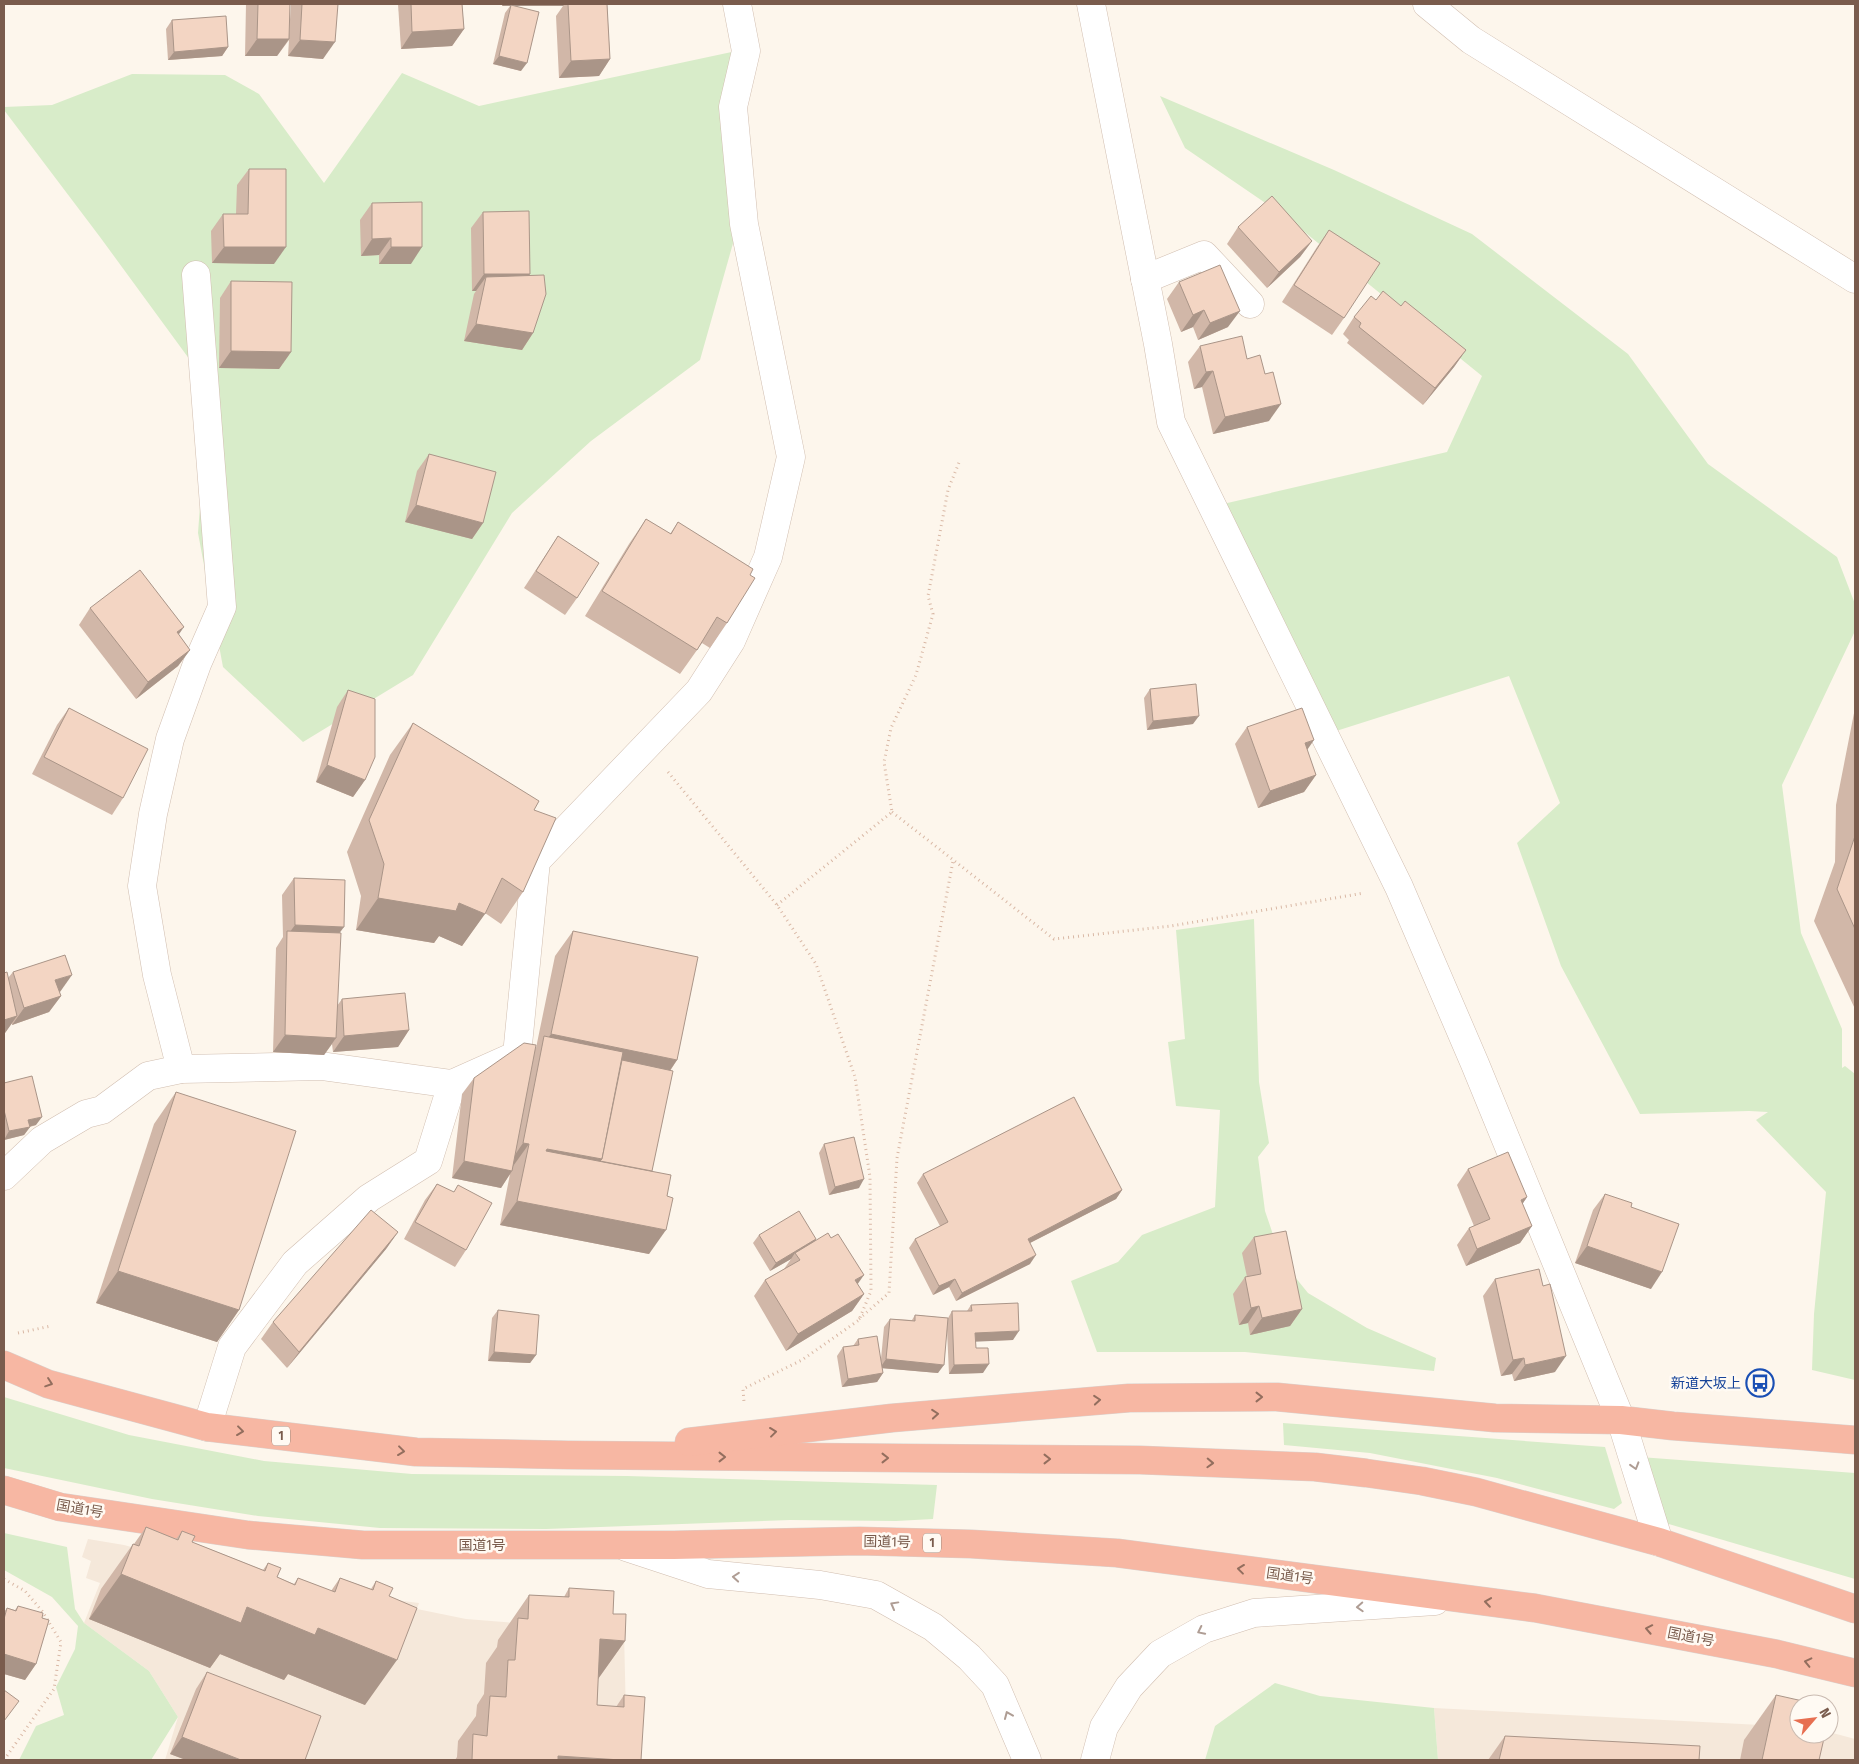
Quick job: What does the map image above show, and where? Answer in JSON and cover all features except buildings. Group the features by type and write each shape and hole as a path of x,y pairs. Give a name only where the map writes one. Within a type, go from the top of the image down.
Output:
{"highway":[{"name":"1","path":"4,1365 48,1384 207,1427 416,1452 568,1456 1140,1460 1315,1467 1422,1481 1467,1490 1659,1542 1855,1609"},
{"name":"1","path":"568,1456 892,1418 1129,1398 1277,1397 1495,1418 1620,1420 1855,1440"},
{"name":"国道1号","path":"4,1490 60,1507 257,1536 363,1545 619,1545 859,1541 971,1544 1117,1554 1534,1608 1777,1654 1855,1673"}],"street":[{"path":"4,1176 42,1140 86,1114 102,1110 148,1076 181,1069 321,1066 452,1084 517,1055 536,861 699,691 731,641 768,557 791,457 744,224 733,107 746,51 737,4"},
{"path":"1091,4 1171,422 1399,887 1475,1064 1620,1420 1659,1542"},
{"path":"1426,4 1471,40 1855,279"},
{"path":"1145,279 1204,254 1250,304"},
{"path":"181,1069 157,974 142,886 153,814 170,739 197,664 222,607 196,276"},
{"path":"207,1427 232,1347 295,1263 369,1198 428,1161 452,1084"},
{"path":"619,1545 708,1574 820,1585 876,1595 933,1627 969,1657 995,1685 1027,1760"},
{"path":"1095,1760 1104,1727 1129,1687 1160,1654 1204,1629 1254,1613 1375,1606 1461,1598"}],"path":[{"path":"960,460 948,490 928,596 933,614 916,675 891,728 884,762 892,812 1054,939 1171,926 1399,887"},
{"path":"646,746 777,904 816,964 854,1078 870,1177 871,1291 858,1320"},
{"path":"777,904 892,812"},
{"path":"745,1435 743,1389 802,1360 858,1320 889,1293 897,1158 953,861"},
{"path":"12,1334 51,1326"},
{"path":"4,1579 25,1590 42,1611 61,1642 54,1689 4,1760"}],"shaded area":[{"path":"88,1539 124,1545 194,1564 323,1591 419,1603 417,1609 466,1619 624,1632 627,1760 165,1760 178,1717 149,1671 84,1623 100,1583 86,1578 91,1561 82,1557"},
{"path":"1434,1708 1789,1726 1789,1744 1839,1744 1839,1735 1855,1739 1855,1760 1438,1760"}],"green space":[{"path":"741,50 743,208 700,360 591,441 512,513 413,675 303,742 223,667 198,533 209,386 4,110 4,107 52,105 132,74 225,75 259,94 324,183 402,73 479,106"},
{"path":"1160,96 1334,170 1472,234 1628,354 1708,464 1837,557 1855,604 1855,631 1782,785 1801,933 1842,1029 1842,1068 1845,1066 1855,1074 1855,1380 1812,1370 1814,1314 1826,1192 1756,1120 1768,1112 1640,1114 1561,966 1517,843 1560,803 1509,676 1333,732 1223,504 1447,452 1482,376 1286,217 1185,148"},
{"path":"1254,919 1259,1082 1269,1143 1258,1157 1265,1211 1282,1261 1308,1293 1367,1328 1436,1358 1434,1371 1245,1352 1097,1352 1071,1281 1118,1262 1142,1235 1215,1207 1220,1110 1176,1106 1168,1042 1185,1039 1176,930"},
{"path":"4,1397 129,1435 264,1461 412,1474 627,1476 937,1485 933,1519 896,1521 790,1520 546,1529 380,1528 258,1516 152,1499 4,1468"},
{"path":"1283,1423 1605,1447 1622,1503 1614,1509 1497,1478 1370,1453 1284,1445"},
{"path":"1640,1457 1855,1473 1855,1579 1662,1522"},
{"path":"4,1533 67,1547 75,1609 84,1623 149,1671 178,1717 151,1760 19,1760 36,1726 64,1715 56,1687 75,1649 78,1626 52,1597 4,1570"},
{"path":"1275,1683 1320,1696 1434,1708 1438,1760 1205,1760 1215,1726"}],"place":[{"name":"新道大坂上","path":"1760,1383"}]}
